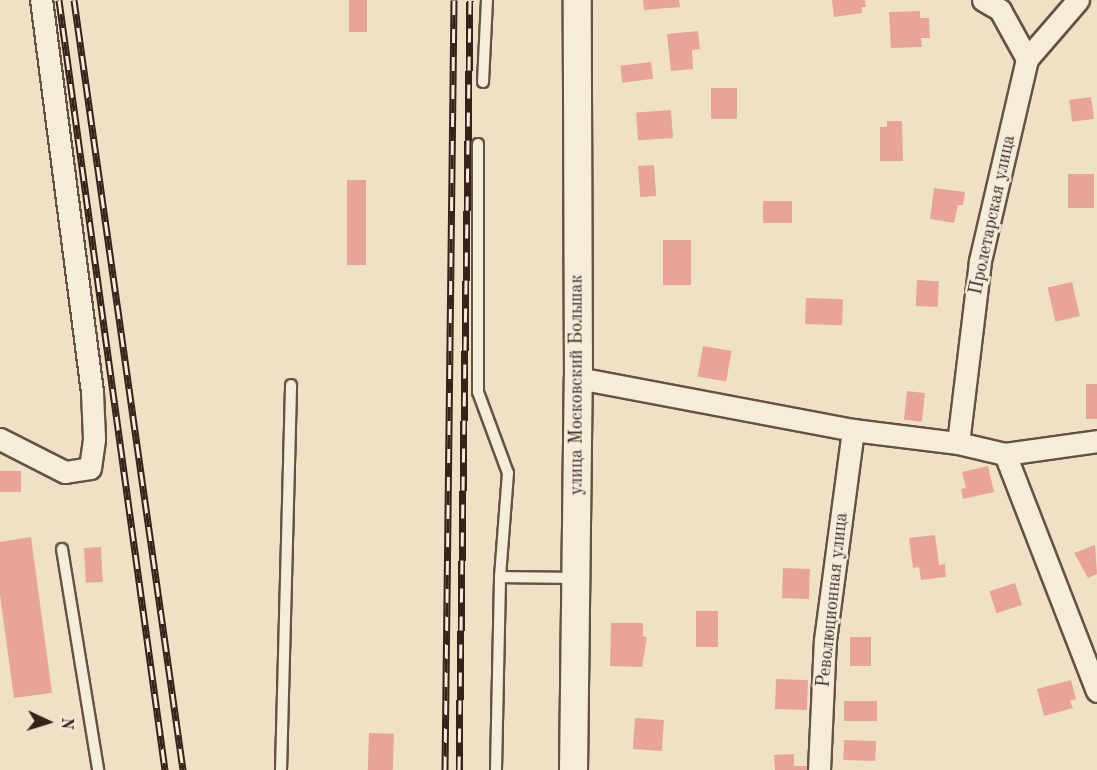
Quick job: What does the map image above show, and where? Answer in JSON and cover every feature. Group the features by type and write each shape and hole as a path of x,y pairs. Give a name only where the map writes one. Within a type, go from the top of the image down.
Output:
{"street":[{"path":"0,439 65,472 90,468 94,438 92,392 41,0"},
{"name":"улица Московский Большак","path":"573,770 578,378 577,0"},
{"path":"983,0 1000,10 1027,59"},
{"name":"Пролетарская улица","path":"958,443 980,261 1027,59 1078,0"},
{"path":"578,378 853,430 958,443 1005,454 1097,441"},
{"name":"Революционная улица","path":"819,770 825,640 853,430"},
{"path":"1005,454 1097,691"}],"lane":[{"path":"483,82 487,0"},
{"path":"478,144 477,392 508,473 500,577 496,770"},
{"path":"281,770 291,385"},
{"path":"62,549 98,770"},
{"path":"500,577 575,578"}],"building":[{"path":"349,0 367,0 367,32 349,32"},
{"path":"643,0 679,0 680,7 644,10"},
{"path":"832,0 865,0 866,7 862,7 862,13 834,17"},
{"path":"920,11 920,18 929,18 930,38 921,38 922,47 891,48 889,12"},
{"path":"698,31 700,49 692,50 693,69 671,71 667,34"},
{"path":"651,62 653,79 622,83 620,66"},
{"path":"711,88 737,88 737,119 711,119"},
{"path":"1091,97 1094,119 1072,122 1069,100"},
{"path":"671,110 673,138 638,140 636,112"},
{"path":"887,121 902,121 903,161 880,161 880,127 887,127"},
{"path":"654,165 656,196 640,197 638,166"},
{"path":"1068,174 1094,174 1094,208 1068,208"},
{"path":"347,180 366,180 366,265 347,265"},
{"path":"934,188 965,192 963,205 958,205 954,223 930,219"},
{"path":"763,201 792,201 792,223 763,223"},
{"path":"663,240 691,240 691,285 663,285"},
{"path":"917,280 939,281 938,307 916,306"},
{"path":"1072,282 1080,316 1056,322 1048,288"},
{"path":"806,298 843,299 842,325 805,324"},
{"path":"703,346 732,351 726,382 698,377"},
{"path":"1086,384 1097,384 1097,419 1086,419"},
{"path":"907,391 925,393 922,422 904,420"},
{"path":"988,466 994,492 963,499 961,489 966,488 962,472"},
{"path":"0,471 21,471 21,492 0,492"},
{"path":"935,535 939,565 945,564 946,577 921,580 919,567 913,568 909,538"},
{"path":"31,537 52,693 14,698 0,595 0,542"},
{"path":"1095,545 1097,574 1088,578 1074,553"},
{"path":"101,547 103,582 86,583 84,548"},
{"path":"783,568 810,569 809,599 782,598"},
{"path":"1015,583 1022,605 996,613 989,591"},
{"path":"696,611 718,611 718,647 696,647"},
{"path":"611,623 643,623 643,636 647,637 642,667 610,666"},
{"path":"850,637 871,637 871,666 850,666"},
{"path":"776,679 808,680 807,710 775,709"},
{"path":"1071,680 1076,699 1070,701 1073,708 1044,716 1037,689"},
{"path":"844,701 877,701 877,721 844,721"},
{"path":"635,718 664,720 662,751 633,749"},
{"path":"369,733 394,734 393,770 368,770"},
{"path":"844,740 876,741 875,761 843,760"},
{"path":"794,754 794,766 807,766 807,770 775,770 774,755"}],"railway":[{"path":"59,0 165,770"},
{"path":"74,0 183,770"},
{"path":"445,770 454,0"},
{"path":"459,770 470,0"}]}
